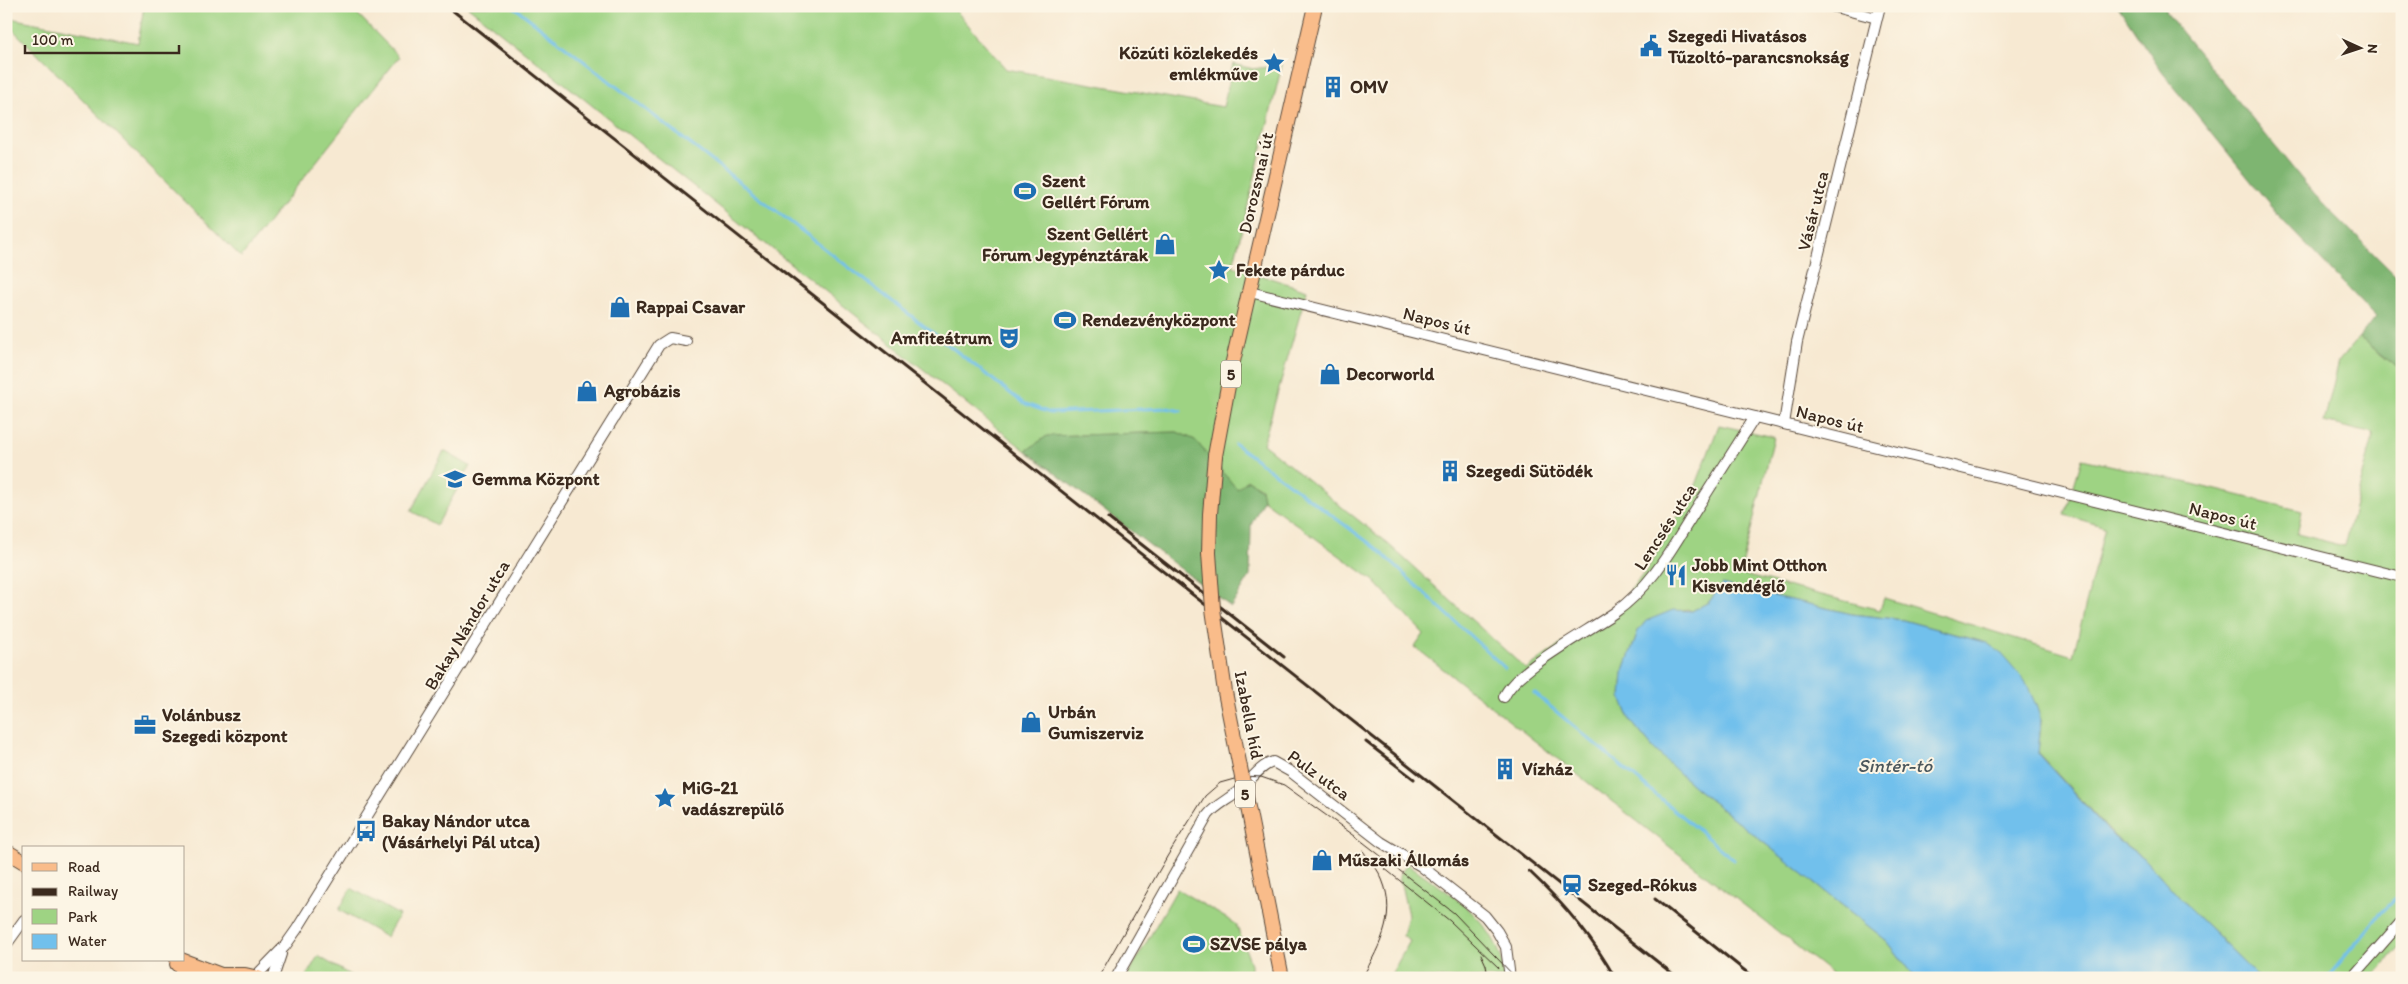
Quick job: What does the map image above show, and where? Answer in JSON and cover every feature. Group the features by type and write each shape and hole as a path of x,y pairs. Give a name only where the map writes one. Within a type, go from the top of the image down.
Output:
{"main road":[{"name":"Dorozsmai út","path":"1215,456 1231,370 1315,6"},
{"name":"Izabella híd","path":"1215,456 1209,553 1214,618 1225,692 1282,978"},
{"path":"6,851 22,861"},
{"path":"173,962 176,970 186,978"},
{"path":"176,962 212,978"},
{"path":"184,962 197,973 256,977"}],"street":[{"path":"1830,6 1878,18"},
{"name":"Vásár utca","path":"1784,424 1797,342 1880,6"},
{"name":"Napos út","path":"1250,292 2402,577"},
{"name":"Bakay Nándor utca","path":"256,977 285,946 438,705 659,345 670,338 686,341"},
{"name":"Lencsés utca","path":"1506,692 1534,666 1633,598 1655,575 1755,417"},
{"name":"Pulz utca","path":"1116,978 1208,816 1219,804 1235,794 1265,766 1273,762 1291,772 1380,842 1421,866 1485,916 1497,931 1506,947 1510,978"},
{"path":"2352,978 2402,921"},
{"path":"6,945 22,923"},
{"name":"Bakay Nándor utca","path":"273,978 285,946"}],"green space":[{"path":"144,6 350,6 399,57 241,257 6,23 6,18 10,18 138,43"},
{"path":"467,6 952,6 1006,69 1223,107 1233,64 1253,69 1282,65 1233,266 1307,290 1263,444 1387,543 1526,669 1621,602 1648,568 1696,485 1719,425 1774,437 1740,574 1880,610 1884,598 2073,656 2105,527 2065,515 2082,459 2302,511 2297,534 2344,546 2374,434 2324,422 2339,361 2359,337 2402,371 2402,944 2373,978 2260,978 2188,907 2146,860 2115,837 2038,753 2041,720 1987,643 1903,620 1852,614 1722,584 1709,602 1692,611 1687,609 1646,621 1638,631 1623,673 1621,697 1630,720 1654,749 1693,786 1887,941 1916,978 1837,978 1415,647 1424,634 1373,580 1263,500 1261,488 1248,480 1237,489 1195,440 1177,432 1047,436 1026,451"},
{"path":"2118,6 2166,6 2165,11 2313,193 2402,282 2402,371 2359,337 2376,317 2285,223 2162,72"},
{"path":"1177,432 1195,440 1237,489 1248,480 1261,489 1263,500 1251,525 1250,576 1231,607 1026,451 1047,436"},
{"path":"444,451 470,466 437,525 411,511"},
{"path":"1407,863 1455,898 1483,925 1494,941 1501,958 1504,978 1389,978 1410,941 1403,936 1408,915 1399,876"},
{"path":"351,888 399,915 386,937 339,910"},
{"name":"SZVSE pálya","path":"1177,889 1236,924 1251,964 1251,978 1126,978"},
{"path":"318,956 355,978 305,978"}],"water":[{"name":"Sintér-tó","path":"1722,584 1852,614 1903,620 1987,643 2001,653 2025,681 2036,705 2041,720 2038,754 2114,837 2146,860 2188,907 2260,978 1916,978 1887,941 1693,786 1654,749 1630,720 1621,697 1623,673 1638,631 1646,621 1673,610 1692,611 1709,602"}],"waterway":[{"path":"513,6 1023,403 1050,413 1167,408 1181,411"},
{"path":"1235,444 1376,548 1505,668"},
{"path":"1534,693 1734,860"},
{"path":"2327,978 2381,913 2402,893"}],"tram line":[{"path":"1098,978 1168,855 1205,796 1220,783 1245,776 1261,777 1284,785 1359,839 1454,913 1516,978"},
{"path":"1362,978 1381,940 1387,914 1385,887 1377,870 1363,851"},
{"path":"1384,868 1450,921 1499,968"},
{"path":"1481,954 1486,965 1488,978"}],"railway":[{"path":"447,6 1678,978"},
{"path":"1108,518 1284,657"},
{"path":"1366,742 1414,779"},
{"path":"1529,871 1554,895 1587,934 1615,978"},
{"path":"1655,899 1754,978"}],"place":[{"name":"Szegedi Hivatásos Tűzoltó-parancsnokság","path":"1651,46"},
{"name":"Közúti közlekedés emlékműve","path":"1274,63"},
{"name":"OMV","path":"1333,87"},
{"name":"Szent Gellért Fórum","path":"1025,191"},
{"name":"Szent Gellért Fórum Jegypénztárak","path":"1165,244"},
{"name":"Fekete párduc","path":"1219,270"},
{"name":"Rappai Csavar","path":"620,307"},
{"name":"Rendezvényközpont","path":"1065,320"},
{"name":"Amfiteátrum","path":"1009,338"},
{"name":"Decorworld","path":"1330,374"},
{"name":"Agrobázis","path":"587,391"},
{"name":"Szegedi Sütödék","path":"1450,471"},
{"name":"Gemma Központ","path":"455,479"},
{"name":"Jobb Mint Otthon Kisvendéglő","path":"1676,575"},
{"name":"Urbán Gumiszerviz","path":"1031,722"},
{"name":"Volánbusz Szegedi központ","path":"145,725"},
{"name":"Vízház","path":"1505,769"},
{"name":"MiG-21 vadászrepülő","path":"665,798"},
{"name":"Bakay Nándor utca (Vásárhelyi Pál utca)","path":"366,831"},
{"name":"Műszaki Állomás","path":"1322,860"},
{"name":"Szeged-Rókus","path":"1572,885"},
{"name":"SZVSE pálya","path":"1194,944"}]}
